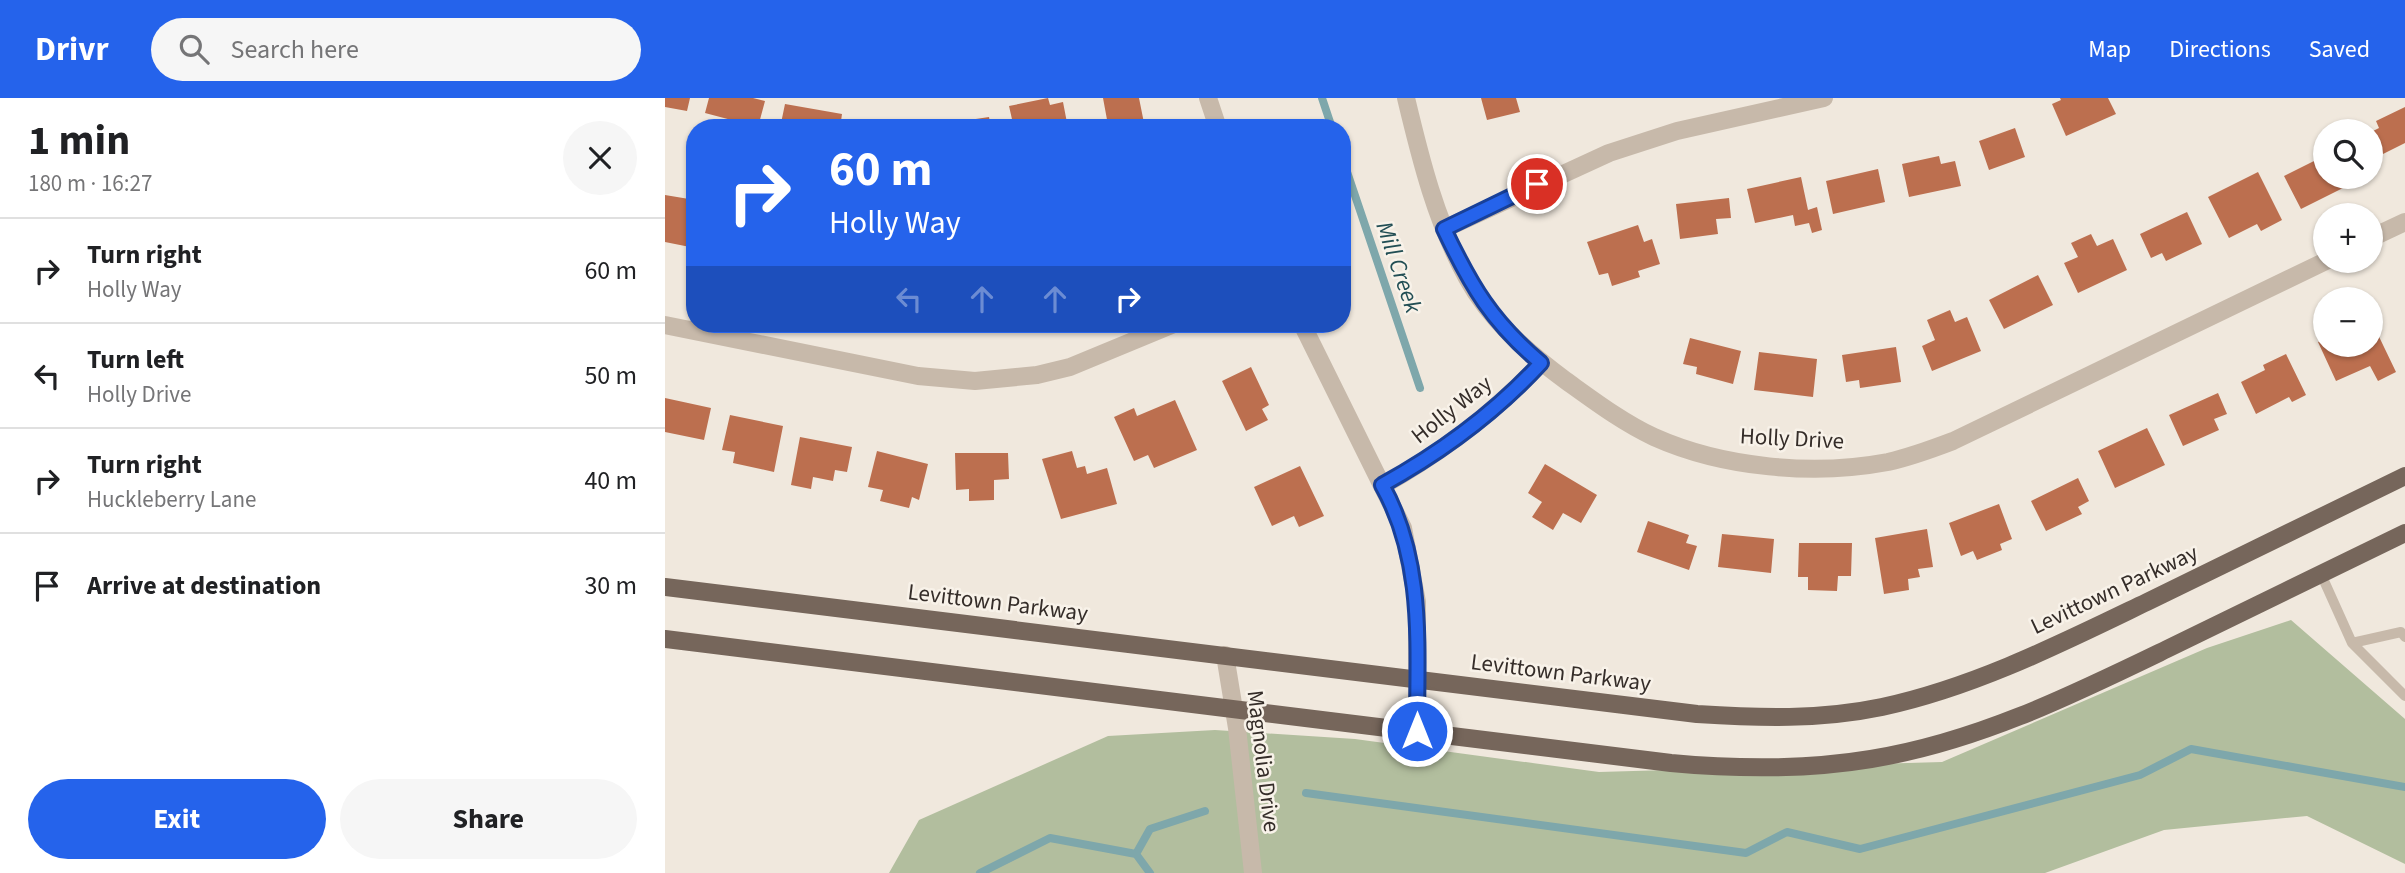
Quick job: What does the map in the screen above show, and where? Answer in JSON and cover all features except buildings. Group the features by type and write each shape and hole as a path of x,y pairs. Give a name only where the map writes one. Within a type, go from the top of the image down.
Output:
{"main road":[{"name":"Levittown Parkway","path":"665,587 1697,714 1764,718 1817,717 1881,707 1950,689 2000,670 2109,621 2405,476"},
{"path":"665,639 1706,766 1767,768 1872,759 1947,743 2015,719 2405,533"}],"street":[{"path":"1208,98 1215,119"},
{"name":"Holly Drive","path":"1406,98 1428,189 1468,279 1487,309 1516,341 1541,363 1594,402 1652,436 1718,457 1769,466 1828,468 1884,462 1953,442 2313,267"},
{"path":"1444,229 1609,153 1677,131 1824,98"},
{"path":"2383,233 2405,222"},
{"path":"665,325 686,329"},
{"path":"705,333 918,376 975,382 1037,376 1070,367 1152,333"},
{"path":"1306,333 1403,528 1417,601 1417,731"},
{"name":"Holly Way","path":"1382,485 1432,457 1479,423 1541,363"},
{"name":"Magnolia Drive","path":"1225,655 1253,873"}],"lane":[{"path":"2321,574 2352,643 2405,696"},
{"path":"2352,643 2401,632 2405,637"}],"green space":[{"path":"2291,620 2405,719 2405,864 2307,816 2164,830 2045,873 889,873 919,820 1108,736 1215,730 1355,739 1599,772 1942,762 2207,648"}],"waterway":[{"name":"Mill Creek","path":"1322,98 1329,119"},
{"name":"Mill Creek","path":"1351,184 1420,388"},
{"path":"1306,793 1746,853 1787,832 1860,849 2140,775 2191,749 2405,787"},
{"path":"1136,854 1150,829 1205,811"},
{"path":"980,873 1050,838 1136,854 1150,873"}],"route":[{"path":"1417,731 1417,601 1403,528 1382,485 1432,457 1479,423 1541,363 1516,341 1487,309 1468,279 1444,229 1537,184"}]}
